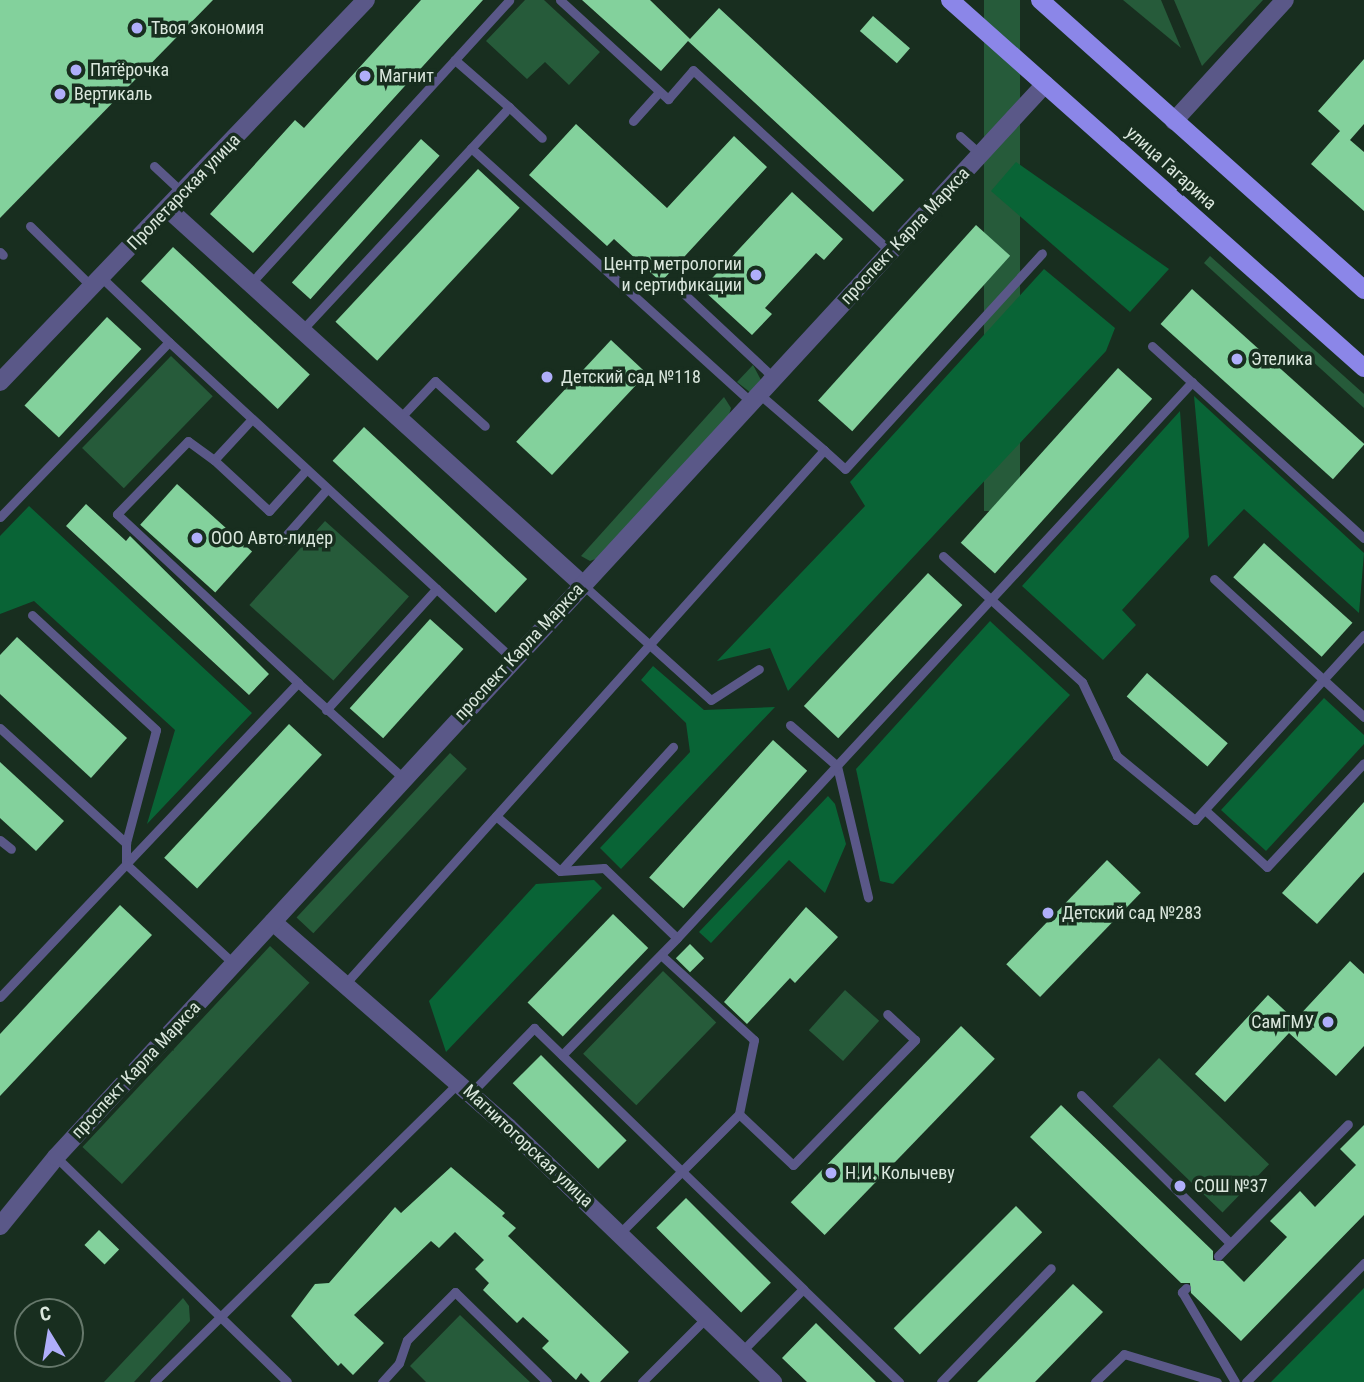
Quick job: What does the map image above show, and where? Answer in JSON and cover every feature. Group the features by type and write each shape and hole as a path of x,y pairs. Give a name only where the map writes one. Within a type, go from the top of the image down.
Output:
{"main road":[{"name":"улица Гагарина","path":"950,0 1364,368"},
{"name":"улица Гагарина","path":"1040,0 1364,290"}],"street":[{"name":"Пролетарская улица","path":"0,382 366,0"},
{"path":"1174,121 1285,0"},
{"name":"проспект Карла Маркса","path":"0,1226 56,1157 1045,84"},
{"path":"168,209 582,584"},
{"name":"Магнитогорская улица","path":"273,922 432,1056 773,1382"}],"lane":[{"path":"251,283 509,0"},
{"path":"559,0 668,99 693,70 890,251"},
{"path":"455,60 542,138"},
{"path":"633,121 659,92"},
{"path":"303,329 509,107"},
{"path":"960,136 980,153"},
{"path":"471,148 755,398 845,468 1042,253"},
{"path":"154,166 183,193"},
{"path":"30,226 169,342 513,659"},
{"path":"681,291 774,377"},
{"path":"0,517 169,342"},
{"path":"1152,346 1364,538"},
{"path":"400,418 435,381 485,426"},
{"path":"562,1055 677,938 1192,382"},
{"path":"214,460 251,420"},
{"path":"306,470 270,510 214,460 188,441 117,514 326,710 403,778"},
{"path":"345,984 824,450"},
{"path":"281,541 327,489"},
{"path":"943,556 1082,682 1117,756 1195,820 1364,635"},
{"path":"1214,579 1364,717"},
{"path":"582,584 710,700 759,669"},
{"path":"326,710 436,589"},
{"path":"32,614 156,730 126,843 126,864 234,964"},
{"path":"0,997 298,684"},
{"path":"790,725 837,766 868,897"},
{"path":"0,728 126,843"},
{"path":"560,871 673,747"},
{"path":"1205,810 1268,867 1364,762"},
{"path":"496,816 560,871 604,868 677,938"},
{"path":"0,840 11,849"},
{"path":"620,1233 739,1114 756,1037 661,955"},
{"path":"739,1114 793,1165 915,1040 887,1014"},
{"path":"154,1382 217,1316 534,1028 899,1382"},
{"path":"1081,1096 1230,1243"},
{"path":"1218,1256 1348,1124"},
{"path":"56,1157 287,1382"},
{"path":"1246,1382 1364,1263"},
{"path":"941,1382 1051,1268"},
{"path":"1186,1288 1182,1292 1235,1382"},
{"path":"742,1351 803,1289"},
{"path":"382,1382 399,1363 407,1340 455,1292 547,1382"},
{"path":"642,1382 707,1317"},
{"path":"1095,1382 1124,1354 1217,1382"}],"green space":[{"path":"525,0 544,0 600,52 569,85 545,62 527,79 486,41"},
{"path":"984,0 1020,0 1020,511 984,511"},
{"path":"1123,0 1161,0 1181,48"},
{"path":"1174,0 1263,0 1202,66"},
{"path":"1016,162 1169,269 1130,312 991,191"},
{"path":"1210,256 1364,394 1364,408 1204,263"},
{"path":"1044,269 1115,328 1106,351 788,691 770,648 717,661 865,506 850,482"},
{"path":"171,356 213,396 124,488 82,448"},
{"path":"753,365 761,380 751,393 737,382"},
{"path":"1194,396 1364,553 1359,613 1244,509 1208,547"},
{"path":"724,397 731,408 729,415 598,558 590,561 581,556"},
{"path":"1180,411 1189,537 1122,610 1136,625 1103,660 1022,586"},
{"path":"29,506 252,713 147,824 175,730 34,601 0,614 0,536"},
{"path":"325,521 409,597 333,681 249,605"},
{"path":"990,621 1070,695 893,884 880,881 856,769"},
{"path":"653,666 704,710 775,707 621,869 600,848 690,752 686,723 641,680"},
{"path":"1324,698 1364,735 1364,744 1266,851 1221,810"},
{"path":"450,753 467,769 313,933 297,918"},
{"path":"828,796 835,804 846,844 825,893 789,860 711,943 699,932"},
{"path":"594,880 602,888 446,1052 429,1001 536,884"},
{"path":"270,946 309,983 122,1184 82,1147"},
{"path":"663,971 716,1022 636,1105 583,1054"},
{"path":"845,990 879,1021 843,1061 809,1030"},
{"path":"1159,1058 1269,1164 1223,1212 1112,1106"},
{"path":"1364,1288 1364,1382 1271,1382"},
{"path":"183,1298 189,1306 190,1321 134,1382 104,1382"},
{"path":"460,1315 530,1382 426,1382 410,1366"}],"building":[{"name":"Вертикаль","path":"0,0 213,0 0,218"},
{"path":"421,0 483,0 253,253 210,214 295,120 304,128"},
{"path":"582,0 650,0 690,39 719,8 904,180 873,212 688,41 661,71"},
{"path":"873,16 910,48 897,63 860,31"},
{"path":"1364,59 1364,124 1350,140 1364,152 1364,211 1311,164 1340,131 1318,111"},
{"path":"576,124 667,208 734,136 767,167 661,282 614,239 607,246 529,175"},
{"path":"421,139 440,156 310,299 292,282"},
{"path":"478,169 520,208 377,361 335,322"},
{"name":"Центр метрологии и сертификации","path":"792,192 843,239 824,260 816,253 765,308 772,314 752,335 702,289"},
{"path":"976,225 1010,256 852,431 818,400"},
{"path":"173,247 310,375 278,409 141,281"},
{"path":"1192,289 1364,444 1333,479 1161,324"},
{"path":"107,317 141,349 59,438 24,405"},
{"path":"611,340 647,373 552,475 516,442"},
{"path":"1118,368 1152,399 995,573 961,543"},
{"path":"364,427 527,579 496,613 333,461"},
{"name":"ООО Авто-лидер","path":"177,484 252,552 215,592 140,525"},
{"path":"86,504 126,541 130,536 269,674 249,695 66,526"},
{"path":"1264,543 1352,623 1322,657 1233,577"},
{"path":"928,573 962,605 838,738 804,706"},
{"path":"430,619 463,649 383,738 350,708"},
{"path":"17,637 127,738 91,778 0,694 0,655"},
{"path":"1147,673 1228,743 1207,767 1127,696"},
{"path":"289,724 322,755 197,889 164,858"},
{"path":"773,740 807,771 683,908 649,877"},
{"path":"0,762 64,821 36,851 0,818"},
{"path":"1364,802 1364,872 1317,924 1282,893"},
{"path":"1107,860 1141,893 1040,997 1006,964"},
{"path":"120,905 152,935 0,1096 0,1034"},
{"path":"806,907 838,937 795,983 790,978 747,1024 724,1002"},
{"path":"613,914 648,948 563,1037 528,1002"},
{"path":"690,944 704,958 690,972 676,958"},
{"path":"1350,961 1364,974 1364,1046 1336,1076 1289,1033 1225,1102 1195,1074 1268,995 1295,1020"},
{"path":"961,1026 995,1059 825,1235 791,1202"},
{"path":"541,1055 627,1141 598,1169 513,1083"},
{"path":"1061,1105 1213,1251 1213,1260 1223,1261 1244,1282 1287,1237 1270,1221 1300,1191 1315,1207 1356,1165 1340,1149 1364,1125 1364,1215 1241,1341 1191,1293 1190,1283 1181,1283 1030,1137"},
{"path":"451,1167 505,1213 502,1216 516,1228 508,1236 629,1352 600,1382 590,1382 581,1373 576,1380 542,1348 549,1341 523,1317 517,1323 483,1290 489,1283 475,1269 484,1260 455,1232 439,1248 431,1241 354,1315 384,1343 353,1375 341,1363 338,1366 291,1316 315,1284 329,1283 395,1207 401,1213"},
{"path":"686,1198 771,1283 741,1313 656,1228"},
{"path":"1016,1206 1042,1232 920,1354 894,1328"},
{"path":"99,1230 119,1249 105,1265 84,1245"},
{"path":"1073,1284 1103,1312 1035,1382 977,1382"},
{"path":"816,1323 876,1382 807,1382 782,1358"}],"place":[{"name":"Твоя экономия","path":"137,28"},
{"name":"Пятёрочка","path":"76,70"},
{"name":"Магнит","path":"365,76"},
{"name":"Вертикаль","path":"60,94"},
{"name":"Центр метрологии и сертификации","path":"756,275"},
{"name":"Этелика","path":"1237,359"},
{"name":"Детский сад №118","path":"547,377"},
{"name":"ООО Авто-лидер","path":"197,538"},
{"name":"Детский сад №283","path":"1048,913"},
{"name":"СамГМУ","path":"1328,1022"},
{"name":"Н.И. Колычеву","path":"831,1173"},
{"name":"СОШ №37","path":"1180,1186"}]}
